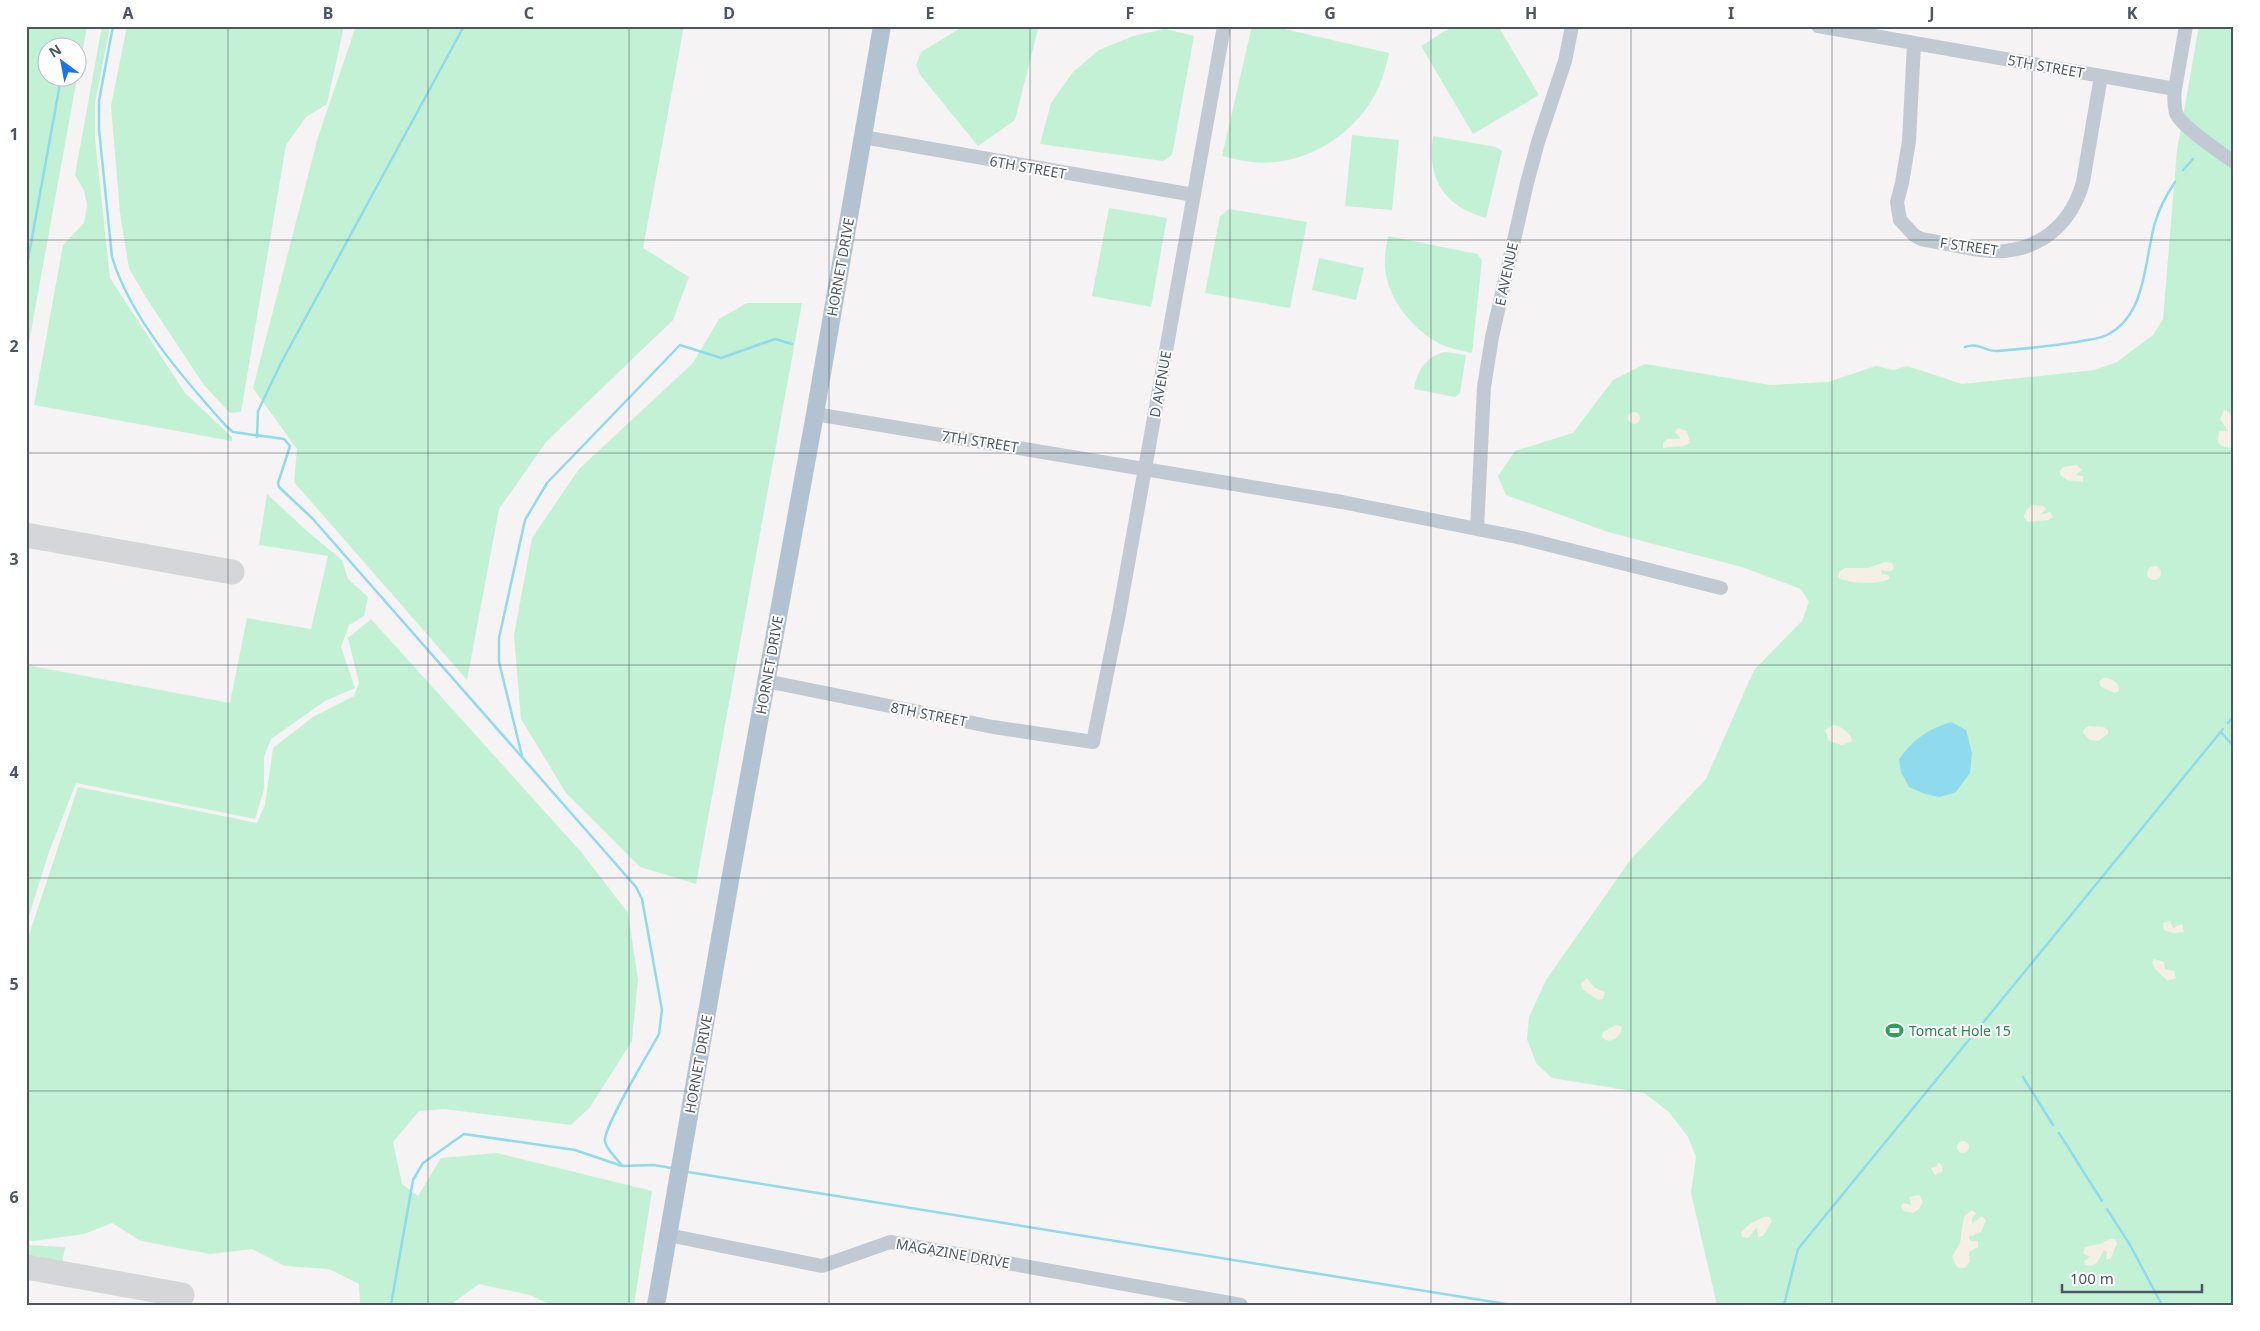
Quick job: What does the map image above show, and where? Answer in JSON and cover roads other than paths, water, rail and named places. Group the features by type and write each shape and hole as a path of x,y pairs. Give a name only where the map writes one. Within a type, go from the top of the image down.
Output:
{"main road":[{"name":"HORNET DRIVE","path":"656,1305 815,414 882,26"}],"street":[{"name":"D AVENUE","path":"1092,742 1119,614 1146,468 1224,26"},
{"name":"E AVENUE","path":"1477,529 1484,386 1492,337 1527,183 1538,142 1565,61 1572,26"},
{"name":"5TH STREET","path":"1818,26 2175,89"},
{"path":"2186,26 2175,89 2176,115 2202,139 2234,162"},
{"name":"F STREET","path":"1914,44 1909,141 1897,202 1900,220 1914,235 1921,239 2004,251 2043,240 2056,230 2069,214 2081,190 2101,76"},
{"name":"6TH STREET","path":"863,137 1194,195"},
{"name":"7TH STREET","path":"815,414 1342,502 1522,538 1721,588"},
{"name":"8TH STREET","path":"766,681 993,727 1092,742"},
{"name":"MAGAZINE DRIVE","path":"668,1235 822,1266 890,1242 1241,1305"}],"water":[{"path":"1951,722 1966,730 1972,753 1970,773 1955,793 1939,797 1925,794 1909,787 1901,772 1899,759 1921,736 1934,728"}],"waterway":[{"path":"113,26 99,101 99,129 112,257 132,303 145,325 176,368 233,432 284,439 290,446 278,483 279,487 312,518 636,887 642,899 662,1010 659,1034 619,1105 606,1133 606,1144 622,1166"},
{"path":"257,437 258,411 281,363 464,26"},
{"path":"26,271 59,88"},
{"path":"2183,170 2193,159"},
{"path":"1965,347 1978,346 1997,351 2057,345 2100,338 2120,326 2130,314 2137,301 2157,218 2175,182"},
{"path":"522,756 499,662 499,638 525,520 547,483 680,345 721,358 775,339 792,344"},
{"path":"2228,723 2234,716"},
{"path":"1784,1305 1798,1249 2223,729"},
{"path":"2221,732 2234,747"},
{"path":"2023,1077 2053,1125"},
{"path":"2059,1133 2102,1201"},
{"path":"391,1305 413,1180 423,1163 464,1134 575,1150 622,1166 654,1165 671,1168"},
{"path":"688,1172 1512,1305"},
{"path":"2107,1209 2130,1245 2162,1305"}],"place":[{"name":"Tomcat Hole 15","path":"1895,1030"}]}
